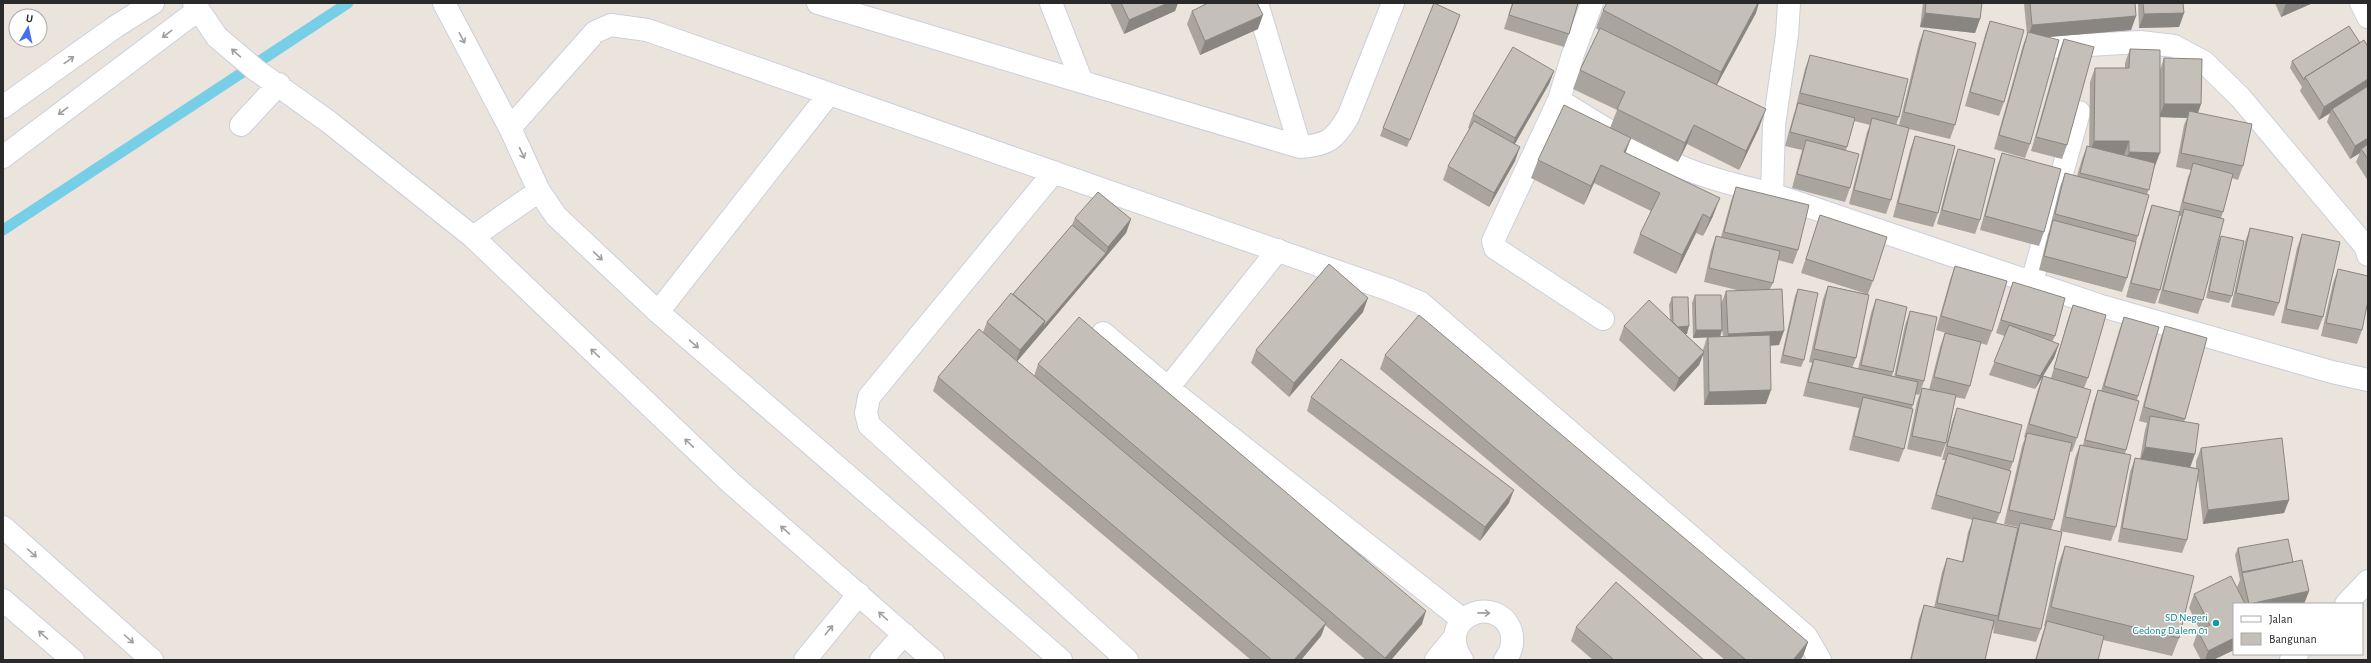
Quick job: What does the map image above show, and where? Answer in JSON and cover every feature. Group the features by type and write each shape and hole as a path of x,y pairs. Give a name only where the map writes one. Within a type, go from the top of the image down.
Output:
{"street":[{"path":"3,107 115,27 153,3"},
{"path":"444,3 510,128 540,191 556,216 658,312 1061,660"},
{"path":"818,3 851,9 1082,82 1300,147 1329,142 1340,131 1348,117 1393,3"},
{"path":"1051,3 1082,82"},
{"path":"1257,3 1300,147"},
{"path":"1592,3 1590,35 1573,54 1559,100 1493,241 1495,248 1603,319"},
{"path":"1772,194 1774,125 1787,35 1789,3"},
{"path":"3,157 196,7 217,37 256,70 279,84 330,122 473,237 731,482 933,660"},
{"path":"510,128 595,32 611,25 646,30 1278,250 1421,303 1806,636 1820,660"},
{"path":"2036,48 2140,42 2174,46 2204,62 2240,96 2365,246 2368,255"},
{"path":"240,125 279,84"},
{"path":"658,312 829,94"},
{"path":"1559,100 1584,116 1678,166 1718,181 1772,194 2106,307 2332,372 2368,380"},
{"path":"2032,282 2079,112"},
{"path":"1753,115 1774,125"},
{"path":"1054,172 869,397 866,413 868,425 1127,660"},
{"path":"473,237 540,191"},
{"path":"1168,388 1278,250"},
{"path":"1103,333 1458,629"},
{"path":"3,526 152,660"},
{"path":"2347,603 2368,581"},
{"path":"804,660 858,594"},
{"path":"3,600 73,660"},
{"path":"1436,660 1470,614 1484,611 1498,615 1508,625 1513,639 1510,653 1505,660"},
{"path":"1458,629 1456,650 1462,660"},
{"path":"881,660 904,634"}],"building":[{"path":"1121,3 1168,3 1129,20"},
{"path":"1208,3 1257,3 1263,15 1205,41 1192,11"},
{"path":"1434,3 1460,15 1410,140 1383,128"},
{"path":"1513,3 1578,3 1569,34 1509,15"},
{"path":"1607,3 1758,3 1721,72 1603,10"},
{"path":"1926,3 1982,3 1980,19 1925,13"},
{"path":"2030,3 2135,3 2136,16 2032,25"},
{"path":"2143,3 2183,3 2184,13 2144,14"},
{"path":"1990,21 2024,30 2004,102 1970,92"},
{"path":"2349,26 2360,43 2305,77 2304,80 2292,61"},
{"path":"1600,28 1766,109 1746,151 1694,125 1685,143 1617,109 1625,92 1580,70"},
{"path":"1924,30 1976,43 1955,125 1904,112"},
{"path":"2028,32 2059,40 2030,144 1999,135"},
{"path":"2064,39 2094,47 2067,145 2036,137"},
{"path":"2364,40 2368,47 2368,79 2324,107 2305,77"},
{"path":"1513,47 1554,71 1515,138 1473,114"},
{"path":"2130,49 2160,50 2160,153 2129,152 2129,141 2094,141 2095,68 2129,68"},
{"path":"1810,55 1908,79 1899,117 1800,93"},
{"path":"2164,58 2202,59 2201,104 2164,104"},
{"path":"2368,86 2368,138 2355,146 2332,109"},
{"path":"1798,103 1855,118 1847,147 1790,132"},
{"path":"1564,105 1631,138 1624,152 1720,198 1710,218 1703,214 1682,255 1640,234 1660,193 1601,165 1591,186 1538,160"},
{"path":"2189,111 2252,124 2243,166 2181,153"},
{"path":"1872,118 1909,128 1891,200 1854,190"},
{"path":"1474,121 1520,147 1494,193 1448,166"},
{"path":"1915,136 1955,146 1938,213 1898,203"},
{"path":"1806,140 1859,154 1850,188 1797,174"},
{"path":"2368,144 2368,159 2361,149"},
{"path":"2087,146 2155,163 2149,190 2080,173"},
{"path":"1958,149 1995,159 1980,220 1942,210"},
{"path":"2002,153 2061,169 2044,232 1985,216"},
{"path":"2193,163 2233,174 2223,212 2183,202"},
{"path":"2065,173 2149,195 2138,236 2055,214"},
{"path":"1736,187 1809,205 1798,250 1724,232"},
{"path":"1098,192 1131,219 1108,247 1075,218"},
{"path":"2152,205 2180,212 2160,290 2131,283"},
{"path":"2184,209 2224,219 2203,300 2163,290"},
{"path":"1820,215 1887,237 1873,281 1806,259"},
{"path":"2053,220 2136,242 2127,278 2044,256"},
{"path":"1072,225 1106,253 1042,328 1045,321 1013,294"},
{"path":"2250,228 2293,237 2279,303 2236,293"},
{"path":"2302,234 2340,242 2323,317 2286,309"},
{"path":"1716,236 1780,251 1773,283 1709,268"},
{"path":"2221,236 2244,241 2232,296 2209,291"},
{"path":"1329,264 1368,298 1294,383 1256,350"},
{"path":"1955,266 2007,281 1992,331 1941,316"},
{"path":"2338,269 2368,276 2368,301 2362,330 2326,323"},
{"path":"2013,282 2065,298 2055,336 2001,320"},
{"path":"1828,286 1869,295 1856,358 1814,349"},
{"path":"1782,289 1784,331 1728,334 1726,291"},
{"path":"1798,289 1818,293 1804,360 1783,355"},
{"path":"1011,293 1045,321 1020,350 987,322"},
{"path":"1695,295 1721,295 1722,330 1696,330"},
{"path":"1672,297 1688,297 1689,326 1678,327 1673,322"},
{"path":"1876,299 1907,307 1893,372 1861,365"},
{"path":"1649,300 1704,352 1679,378 1624,326"},
{"path":"2073,305 2106,315 2088,378 2054,368"},
{"path":"1910,311 1937,317 1924,381 1896,375"},
{"path":"1419,315 1808,642 1793,660 1746,660 1385,355"},
{"path":"1079,317 1426,611 1385,658 1038,364"},
{"path":"2124,317 2159,327 2138,396 2104,386"},
{"path":"2009,325 2059,344 2040,376 1994,362"},
{"path":"2165,326 2207,338 2185,419 2144,407"},
{"path":"979,329 1326,623 1294,660 1272,660 938,377"},
{"path":"1945,333 1981,342 1970,386 1934,377"},
{"path":"1770,335 1771,390 1709,392 1708,337"},
{"path":"1341,359 1514,490 1485,527 1311,397"},
{"path":"1814,359 1918,382 1913,405 1808,382"},
{"path":"2043,376 2091,390 2077,438 2029,424"},
{"path":"1922,388 1956,395 1946,443 1912,436"},
{"path":"2098,390 2139,401 2126,450 2085,440"},
{"path":"1863,397 1913,409 1904,449 1854,436"},
{"path":"1957,408 2022,425 2013,462 1947,446"},
{"path":"2150,416 2199,424 2195,454 2145,447"},
{"path":"2027,433 2072,443 2054,520 2009,510"},
{"path":"2282,438 2289,500 2208,510 2201,448"},
{"path":"2080,445 2131,455 2116,527 2065,517"},
{"path":"1948,453 2011,471 2000,513 1936,495"},
{"path":"2135,458 2199,469 2187,540 2122,528"},
{"path":"1973,518 2018,528 1998,616 1937,603 1947,558 1963,562"},
{"path":"2020,523 2062,532 2041,629 1998,620"},
{"path":"2288,539 2293,562 2242,572 2238,548"},
{"path":"2065,546 2194,576 2179,638 2051,607"},
{"path":"2302,560 2309,591 2249,603 2242,573"},
{"name":"SD Negeri Gedong Dalem 01","path":"2231,576 2244,603 2233,603 2233,638 2208,651 2198,631 2210,625 2194,594"},
{"path":"1616,582 1704,660 1614,660 1576,627"},
{"path":"1924,605 1994,621 1985,660 1911,660"},
{"path":"2047,621 2104,636 2098,660 2036,660"}],"waterway":[{"path":"3,230 348,3"}],"place":[{"name":"SD Negeri Gedong Dalem 01","path":"2216,623"}]}
